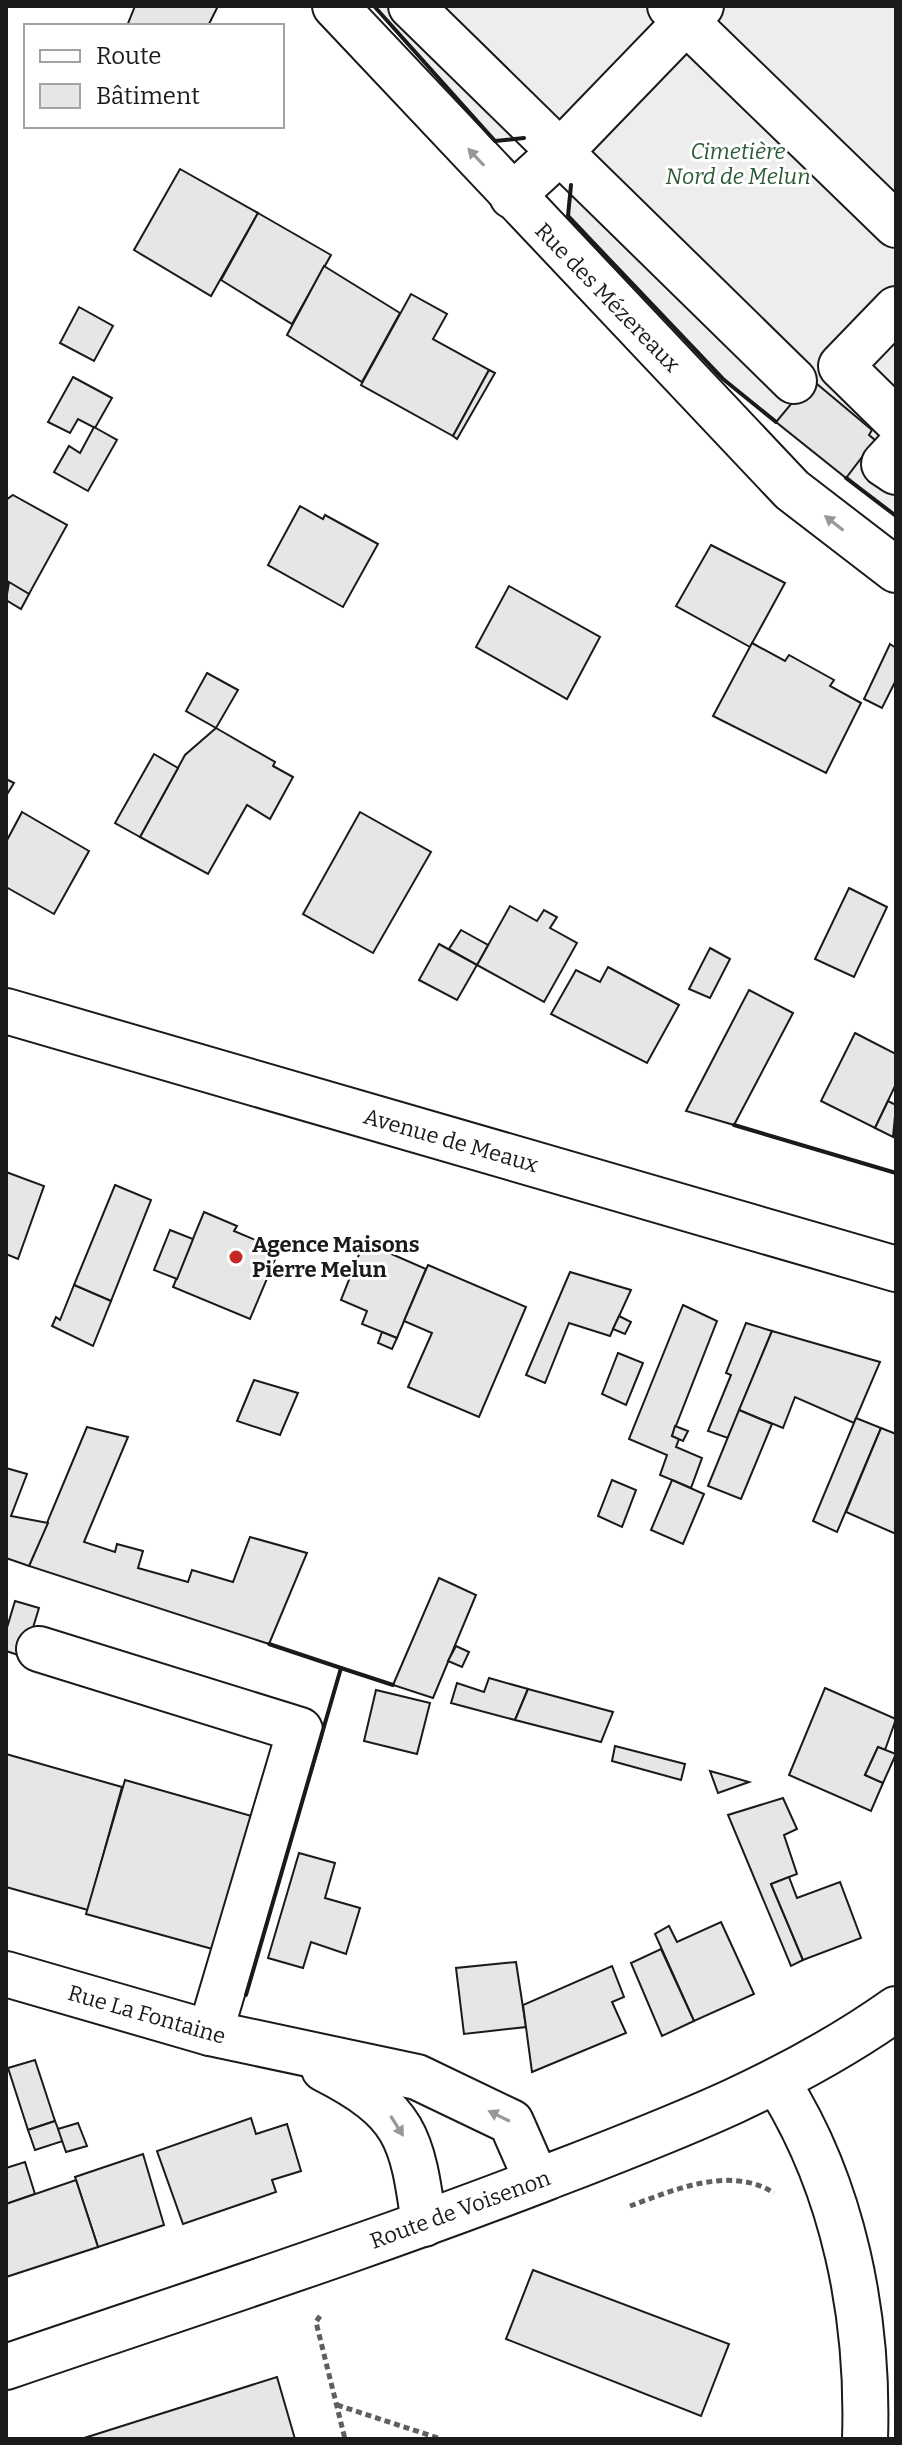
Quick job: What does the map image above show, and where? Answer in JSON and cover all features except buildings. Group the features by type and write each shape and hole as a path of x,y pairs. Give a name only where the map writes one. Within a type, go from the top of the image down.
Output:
{"street":[{"name":"Rue des Mézereaux","path":"335,6 792,490 896,570"},
{"path":"411,6 794,381"},
{"path":"512,196 561,151 686,11 896,225"},
{"path":"896,309 841,366 896,420"},
{"path":"896,451 884,464 896,472"},
{"name":"Avenue de Meaux","path":"6,1011 896,1269"},
{"path":"39,1649 300,1730 210,2033"},
{"name":"Rue La Fontaine","path":"6,1974 210,2033 417,2077 511,2122 537,2181"},
{"name":"Route de Voisenon","path":"6,2367 424,2224 537,2181 778,2083 847,2044 896,2009"},
{"name":"Rue La Fontaine","path":"290,2051 367,2091 400,2124 412,2158 424,2224"},
{"path":"778,2083 792,2105 837,2207 863,2335 865,2439"}],"path":[{"path":"617,2210 691,2184 734,2180 771,2190 796,2218 837,2207"},
{"path":"321,2314 316,2322 345,2439"},
{"path":"337,2405 441,2439"}],"shaded area":[{"name":"Cimetière Nord de Melun","path":"374,6 896,6 896,516 723,379 568,216 571,177 531,137 495,141"}],"wall":[{"path":"374,6 495,141 524,138"},
{"path":"571,185 568,216 723,379 776,422"},
{"path":"846,478 896,516"},
{"path":"734,1125 896,1173"},
{"path":"269,1644 341,1668"},
{"path":"246,1995 341,1668 393,1685"}],"place":[{"name":"Agence Maisons Pierre Melun","path":"236,1257"}]}
